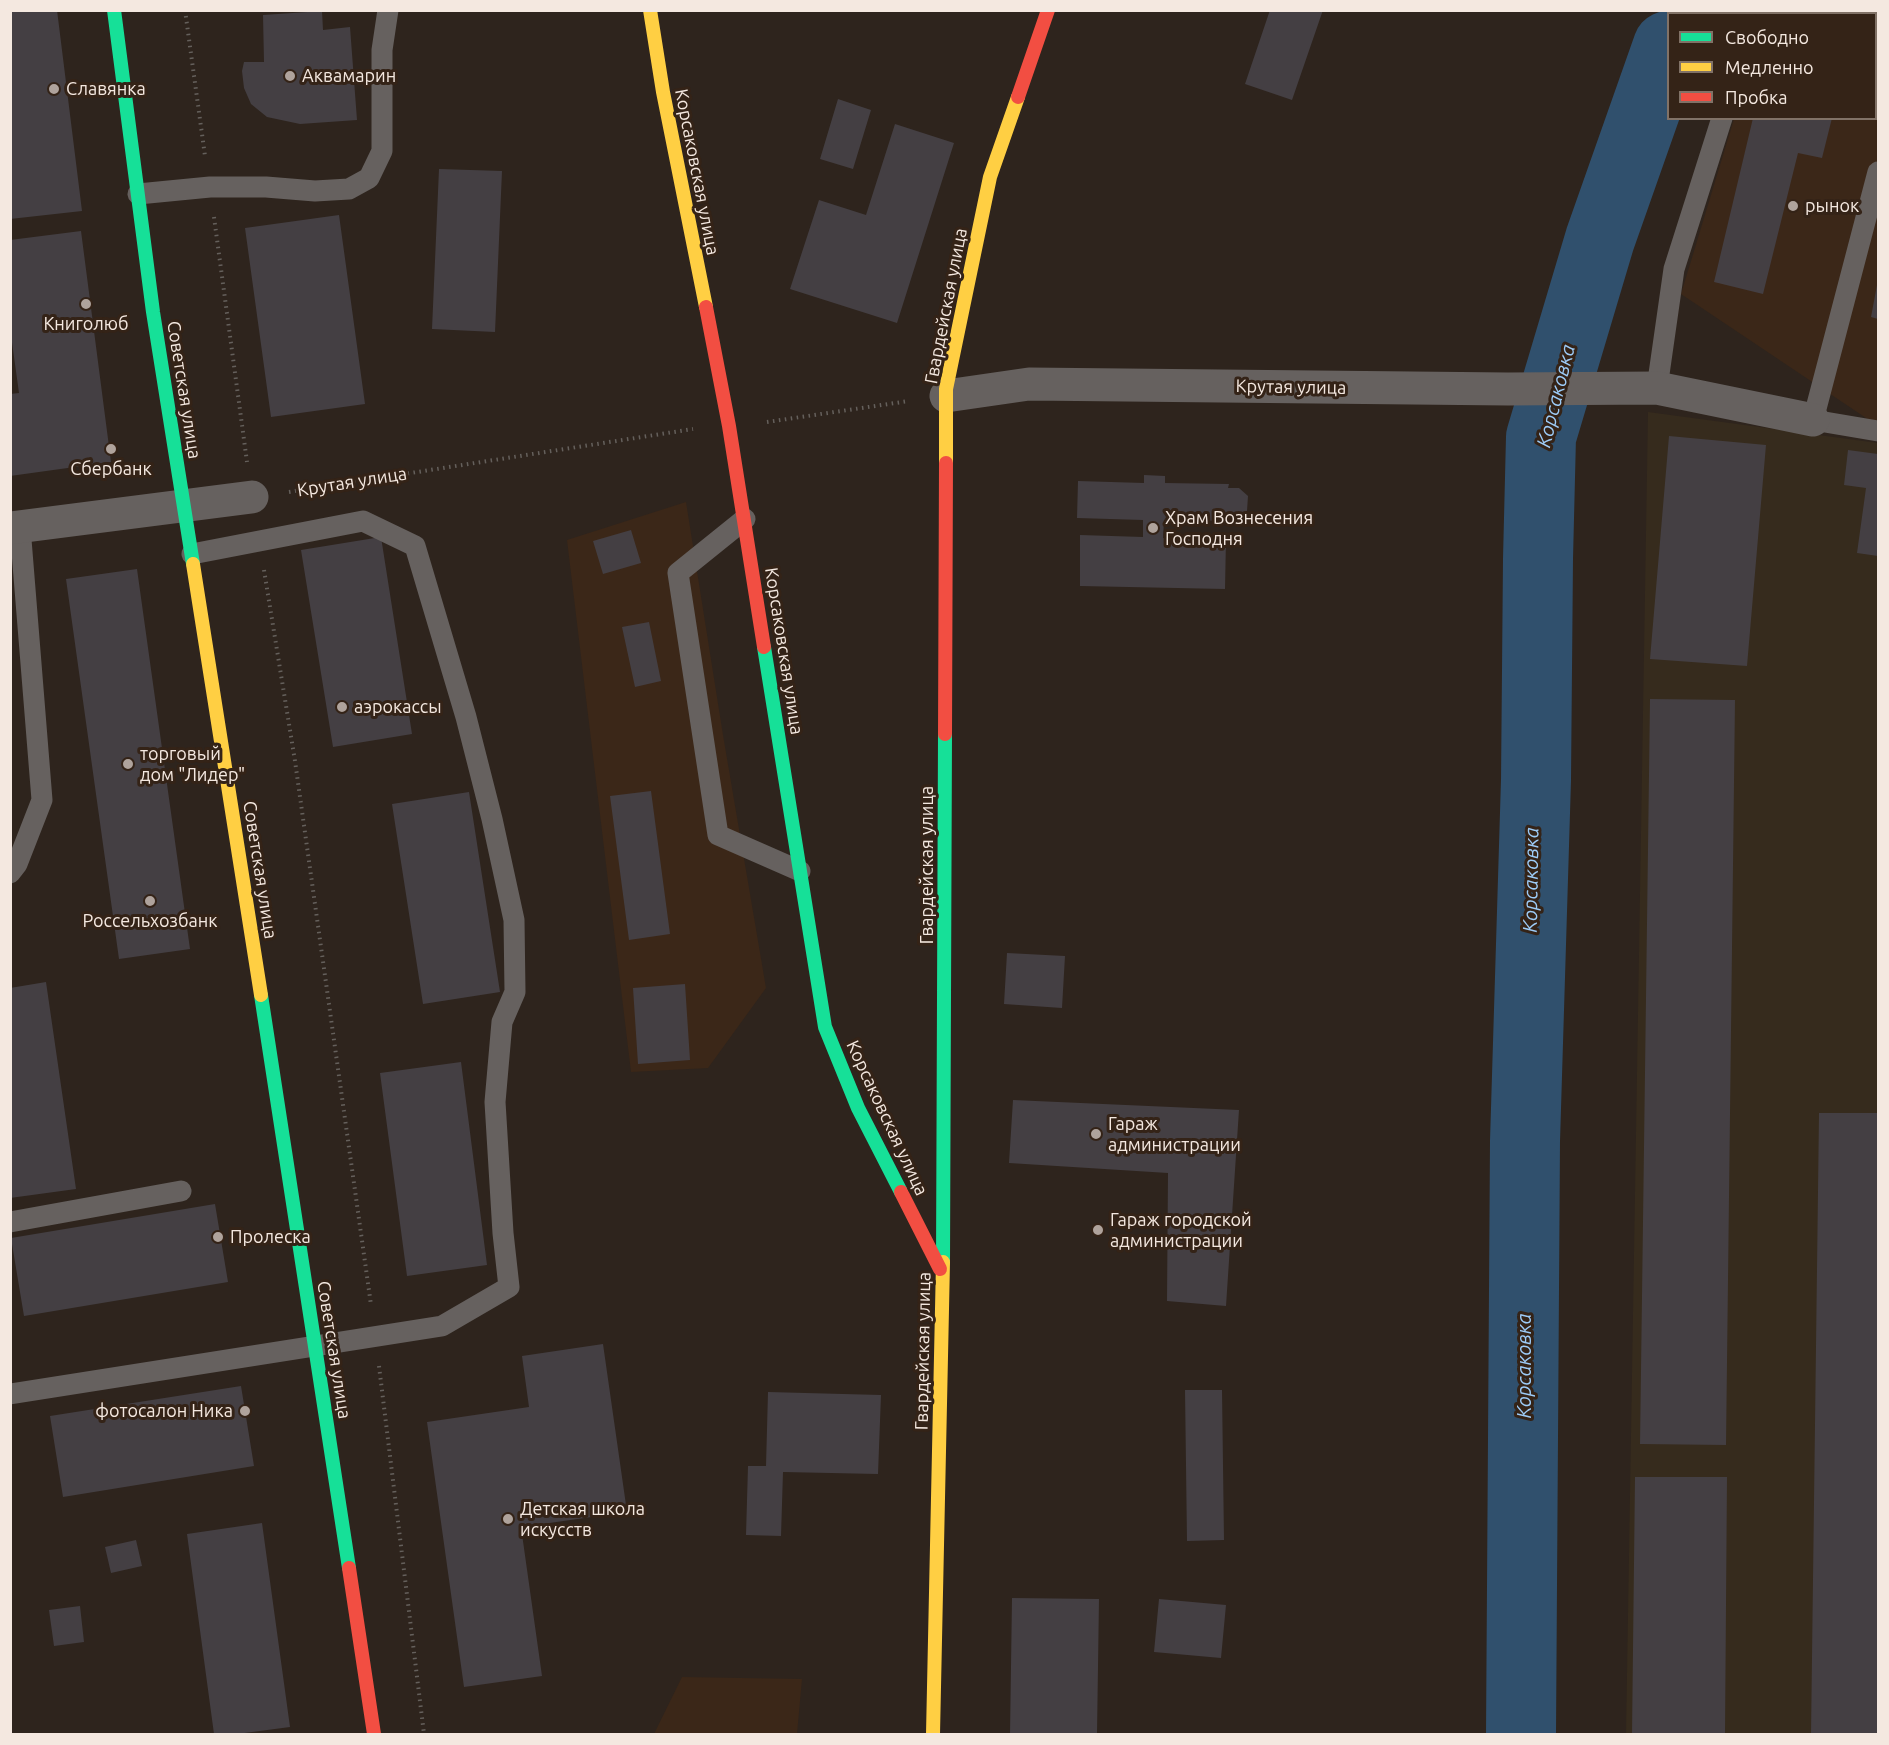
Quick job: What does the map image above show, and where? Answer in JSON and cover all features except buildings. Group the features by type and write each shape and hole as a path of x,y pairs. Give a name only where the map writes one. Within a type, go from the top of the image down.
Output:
{"main road":[{"name":"Советская улица","path":"114,10 153,312 374,1734"},
{"name":"Корсаковская улица","path":"650,10 663,92 729,426 825,1027 858,1108 943,1276"},
{"name":"Гвардейская улица","path":"933,1734 943,1276 946,396 990,177 1048,10"}],"street":[{"name":"Крутая улица","path":"946,396 1029,384 1508,389 1657,388 1813,420"},
{"path":"15,528 252,497"}],"lane":[{"path":"138,194 210,188 266,187 315,191 349,189 369,178 382,151 382,50 387,10"},
{"path":"1657,388 1674,269 1721,120"},
{"path":"1878,172 1813,420 1878,431"},
{"path":"745,519 678,573 718,835 800,871"},
{"path":"10,1394 442,1326 509,1287 503,1233 495,1101 502,1022 515,992 514,920 492,819 466,717 415,546 363,521 192,554"},
{"path":"10,873 17,864 42,800 15,528"},
{"path":"10,1222 181,1191"}],"path":[{"path":"185,10 252,497"},
{"path":"767,422 946,396"},
{"name":"Крутая улица","path":"252,497 694,429"},
{"path":"259,540 295,761 375,1336 424,1734"}],"shaded area":[{"name":"рынок","path":"1878,11 1878,426 1681,294 1734,120 1877,120 1877,12 1766,12"},
{"path":"1648,412 1878,443 1878,1734 1626,1734"},
{"path":"686,502 766,988 708,1068 631,1072 567,540"},
{"path":"682,1677 802,1679 797,1734 654,1734"}],"waterway":[{"name":"Корсаковка","path":"1521,1734 1525,1141 1536,780 1541,437 1600,239 1667,49"}],"traffic: fast":[{"path":"114,10 153,312 193,564"},
{"path":"764,647 825,1027 858,1108 901,1192"},
{"path":"943,1262 945,734"},
{"path":"261,995 349,1568"}],"traffic: slow":[{"path":"650,10 663,92 706,307"},
{"path":"946,463 946,389 990,177 1018,97"},
{"path":"193,564 261,995"},
{"path":"933,1734 943,1262"}],"traffic: jam":[{"path":"1018,97 1048,10"},
{"path":"706,307 729,426 764,647"},
{"path":"945,734 946,463"},
{"path":"901,1192 940,1269"},
{"path":"349,1568 374,1734"}],"place":[{"name":"Аквамарин","path":"290,76"},
{"name":"Славянка","path":"54,89"},
{"name":"рынок","path":"1793,206"},
{"name":"Книголюб","path":"86,304"},
{"name":"Сбербанк","path":"111,449"},
{"name":"Храм Вознесения Господня","path":"1153,528"},
{"name":"аэрокассы","path":"342,707"},
{"name":"торговый дом \"Лидер\"","path":"128,764"},
{"name":"Россельхозбанк","path":"150,901"},
{"name":"Гараж администрации","path":"1096,1134"},
{"name":"Гараж городской администрации","path":"1098,1230"},
{"name":"Пролеска","path":"218,1237"},
{"name":"фотосалон Ника","path":"245,1411"},
{"name":"Детская школа искусств","path":"508,1519"}]}
